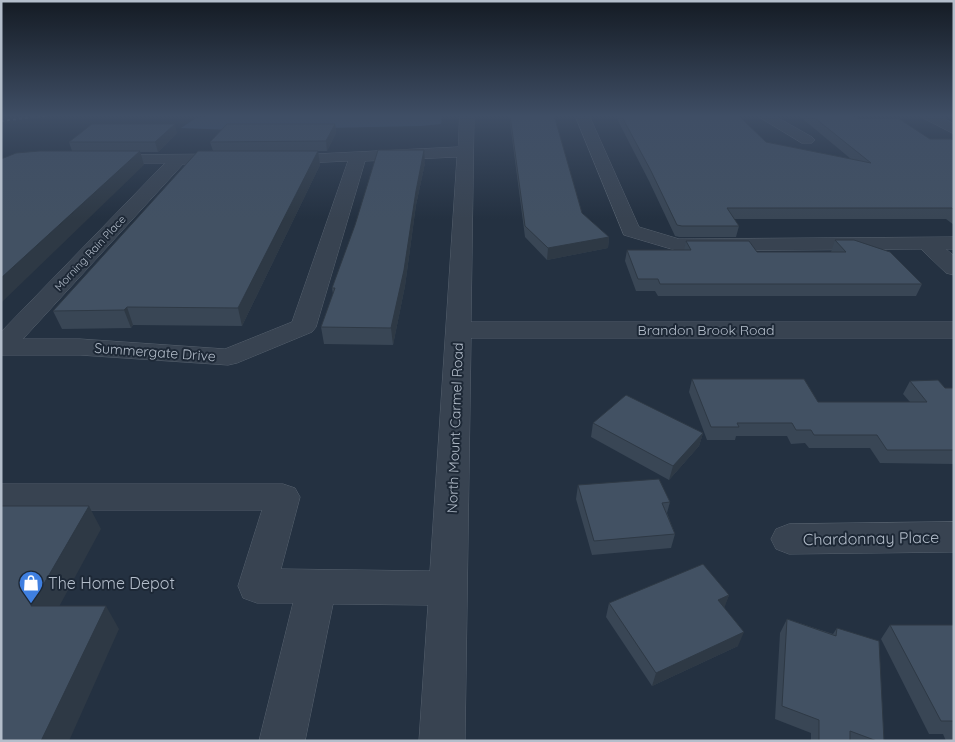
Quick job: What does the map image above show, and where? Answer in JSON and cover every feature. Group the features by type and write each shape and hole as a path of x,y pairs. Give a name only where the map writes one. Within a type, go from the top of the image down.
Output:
{"street":[{"path":"597,150 631,231 678,245 954,243"},
{"path":"262,159 465,152"},
{"name":"North Mount Carmel Road","path":"442,741 465,152"},
{"name":"Summergate Drive","path":"1,347 80,347 228,356 303,326 358,156"},
{"path":"89,158 245,159"},
{"name":"Morning Rain Place","path":"1,347 179,158"},
{"path":"926,243 954,268"},
{"name":"Brandon Brook Road","path":"459,330 954,330"},
{"path":"1,497 283,497 257,586 448,588"},
{"name":"Chardonnay Place","path":"789,539 954,537"},
{"path":"282,741 317,586"}],"building":[{"path":"378,150 424,150 404,270 391,328 321,327 335,288 332,288 355,225"},
{"path":"515,150 564,150 582,213 609,237 548,248 525,226"},
{"path":"640,150 804,150 871,163 854,150 954,150 954,210 952,208 727,208 739,226 682,226 677,225"},
{"path":"39,151 140,151 1,278 1,159 16,153"},
{"path":"198,151 318,151 238,308 127,307 124,310 53,311"},
{"path":"835,240 854,240 890,252 922,284 660,284 658,279 638,279 627,250 691,250 686,241 749,241 757,252 846,252"},
{"path":"692,379 804,379 818,402 927,402 910,381 938,380 945,388 954,388 954,450 887,450 877,435 814,435 811,430 796,430 792,423 737,423 739,427 711,427"},
{"path":"626,395 703,433 673,466 593,423"},
{"path":"659,479 670,502 662,503 675,534 594,541 578,485"},
{"path":"1,506 89,506 31,606 106,606 41,741 1,741"},
{"path":"703,564 729,595 718,600 744,632 656,673 609,603"},
{"path":"787,619 836,636 837,628 879,641 884,741 877,741 850,731 850,741 820,741 819,720 782,706"},
{"path":"890,625 954,625 954,721 941,721"}],"place":[{"name":"The Home Depot","path":"31,604"}]}
